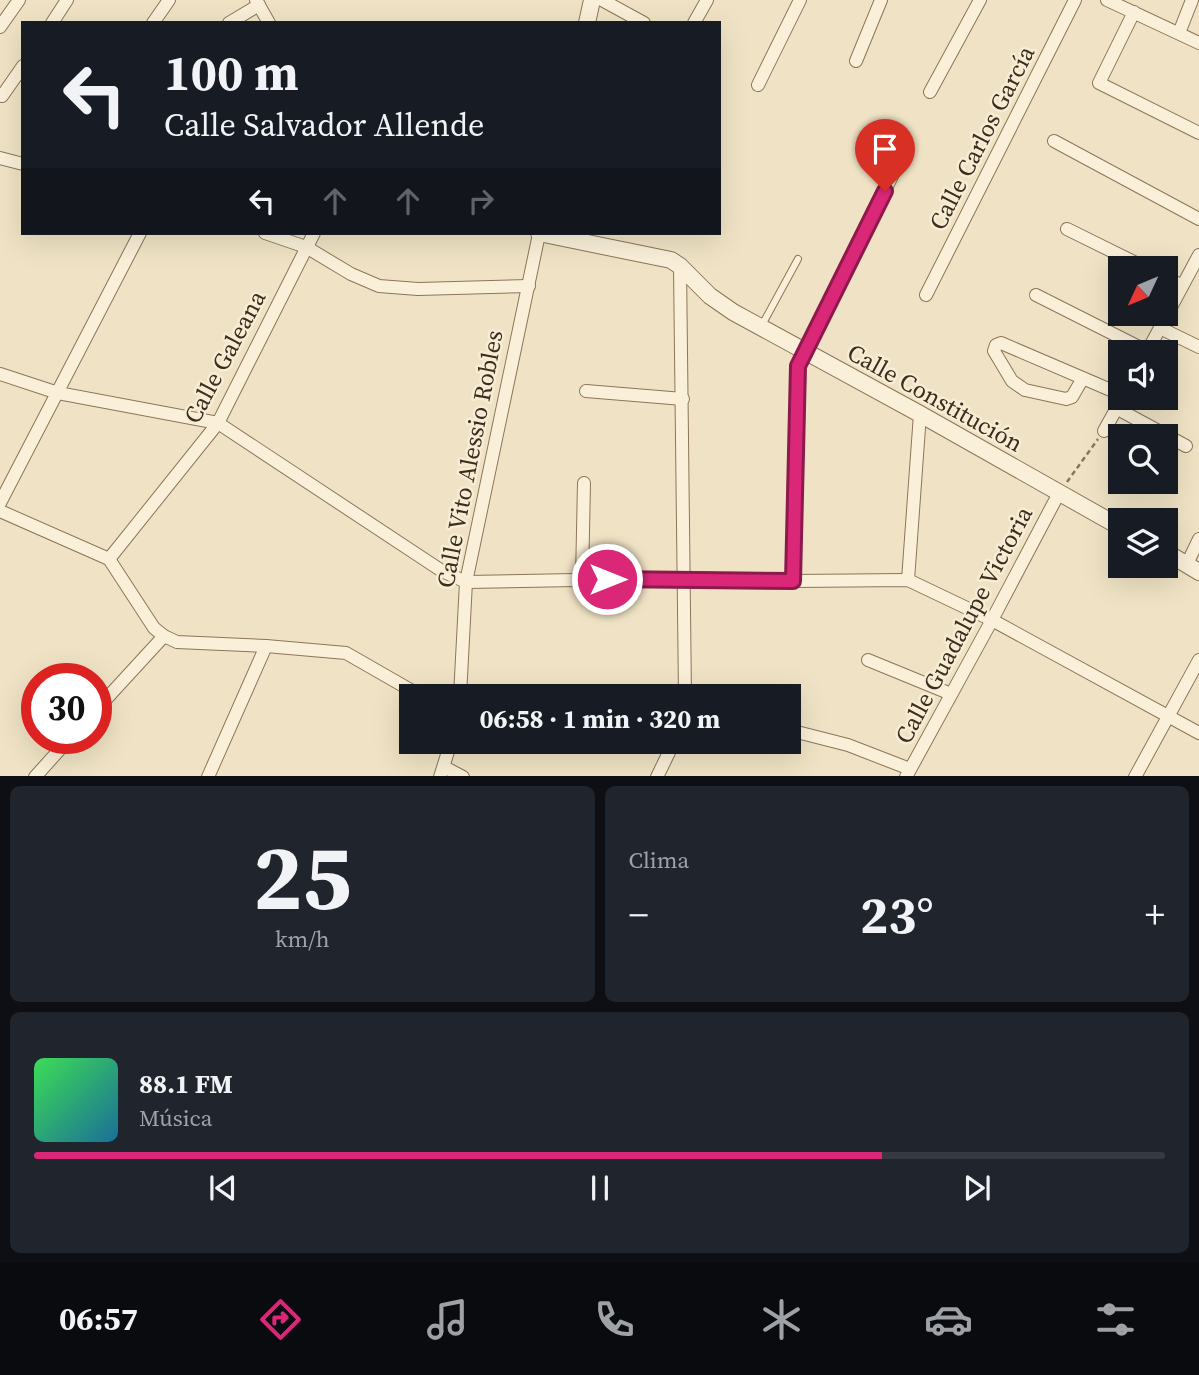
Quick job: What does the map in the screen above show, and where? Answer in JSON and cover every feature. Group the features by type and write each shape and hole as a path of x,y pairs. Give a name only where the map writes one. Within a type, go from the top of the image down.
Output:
{"street":[{"path":"0,27 19,0"},
{"path":"53,21 67,0"},
{"path":"154,21 169,0"},
{"path":"587,21 592,0"},
{"path":"602,0 640,21"},
{"path":"695,21 707,0"},
{"path":"758,85 800,0"},
{"path":"856,61 881,0"},
{"path":"930,92 980,0"},
{"name":"Calle Carlos García","path":"926,295 1075,0"},
{"path":"1107,0 1121,3 1199,43"},
{"path":"1179,33 1192,0"},
{"path":"232,21 257,2"},
{"path":"250,21 257,2"},
{"path":"257,2 267,21"},
{"path":"1134,12 1099,83 1199,133"},
{"path":"2,96 21,69"},
{"path":"1054,141 1199,219"},
{"path":"4,159 21,151"},
{"path":"4,159 21,163"},
{"path":"793,581 797,371 896,168"},
{"path":"1067,229 1122,256"},
{"path":"0,503 139,235"},
{"path":"271,235 306,247 351,274 379,286 418,289 529,286"},
{"name":"Calle Galeana","path":"109,559 218,423 313,235"},
{"name":"Calle Vito Alessio Robles","path":"461,684 466,582 539,235"},
{"name":"Calle Constitución","path":"549,235 671,260 710,296 733,312 1108,520"},
{"path":"1153,340 1199,255"},
{"path":"680,266 685,684"},
{"path":"1178,284 1182,286"},
{"path":"1036,295 1125,340"},
{"path":"1160,328 1199,347"},
{"path":"1083,379 1072,397 1066,399 1026,390 1012,381 994,351 996,345 1001,344 1083,379 1108,393"},
{"path":"0,374 58,393 218,423 442,571 466,582 684,578 908,580 992,620 1199,733"},
{"path":"586,391 683,399"},
{"path":"1104,431 1115,410"},
{"path":"1134,410 1186,446"},
{"path":"908,580 920,414"},
{"path":"582,579 584,483"},
{"name":"Calle Guadalupe Victoria","path":"908,773 1059,493"},
{"path":"0,511 109,559 145,615 164,636 177,642 346,653 400,684"},
{"path":"1193,568 1199,539"},
{"path":"112,693 164,636"},
{"path":"208,776 266,646"},
{"path":"868,660 951,694"},
{"path":"1135,776 1199,660"},
{"path":"801,733 848,745 908,773"},
{"path":"35,776 55,754"},
{"path":"447,754 442,772 463,776"},
{"path":"657,776 668,754"}],"lane":[{"path":"761,327 798,260"}],"path":[{"path":"1059,493 1104,431"}],"route":[{"path":"607,579 793,581 798,366 885,191"}]}
